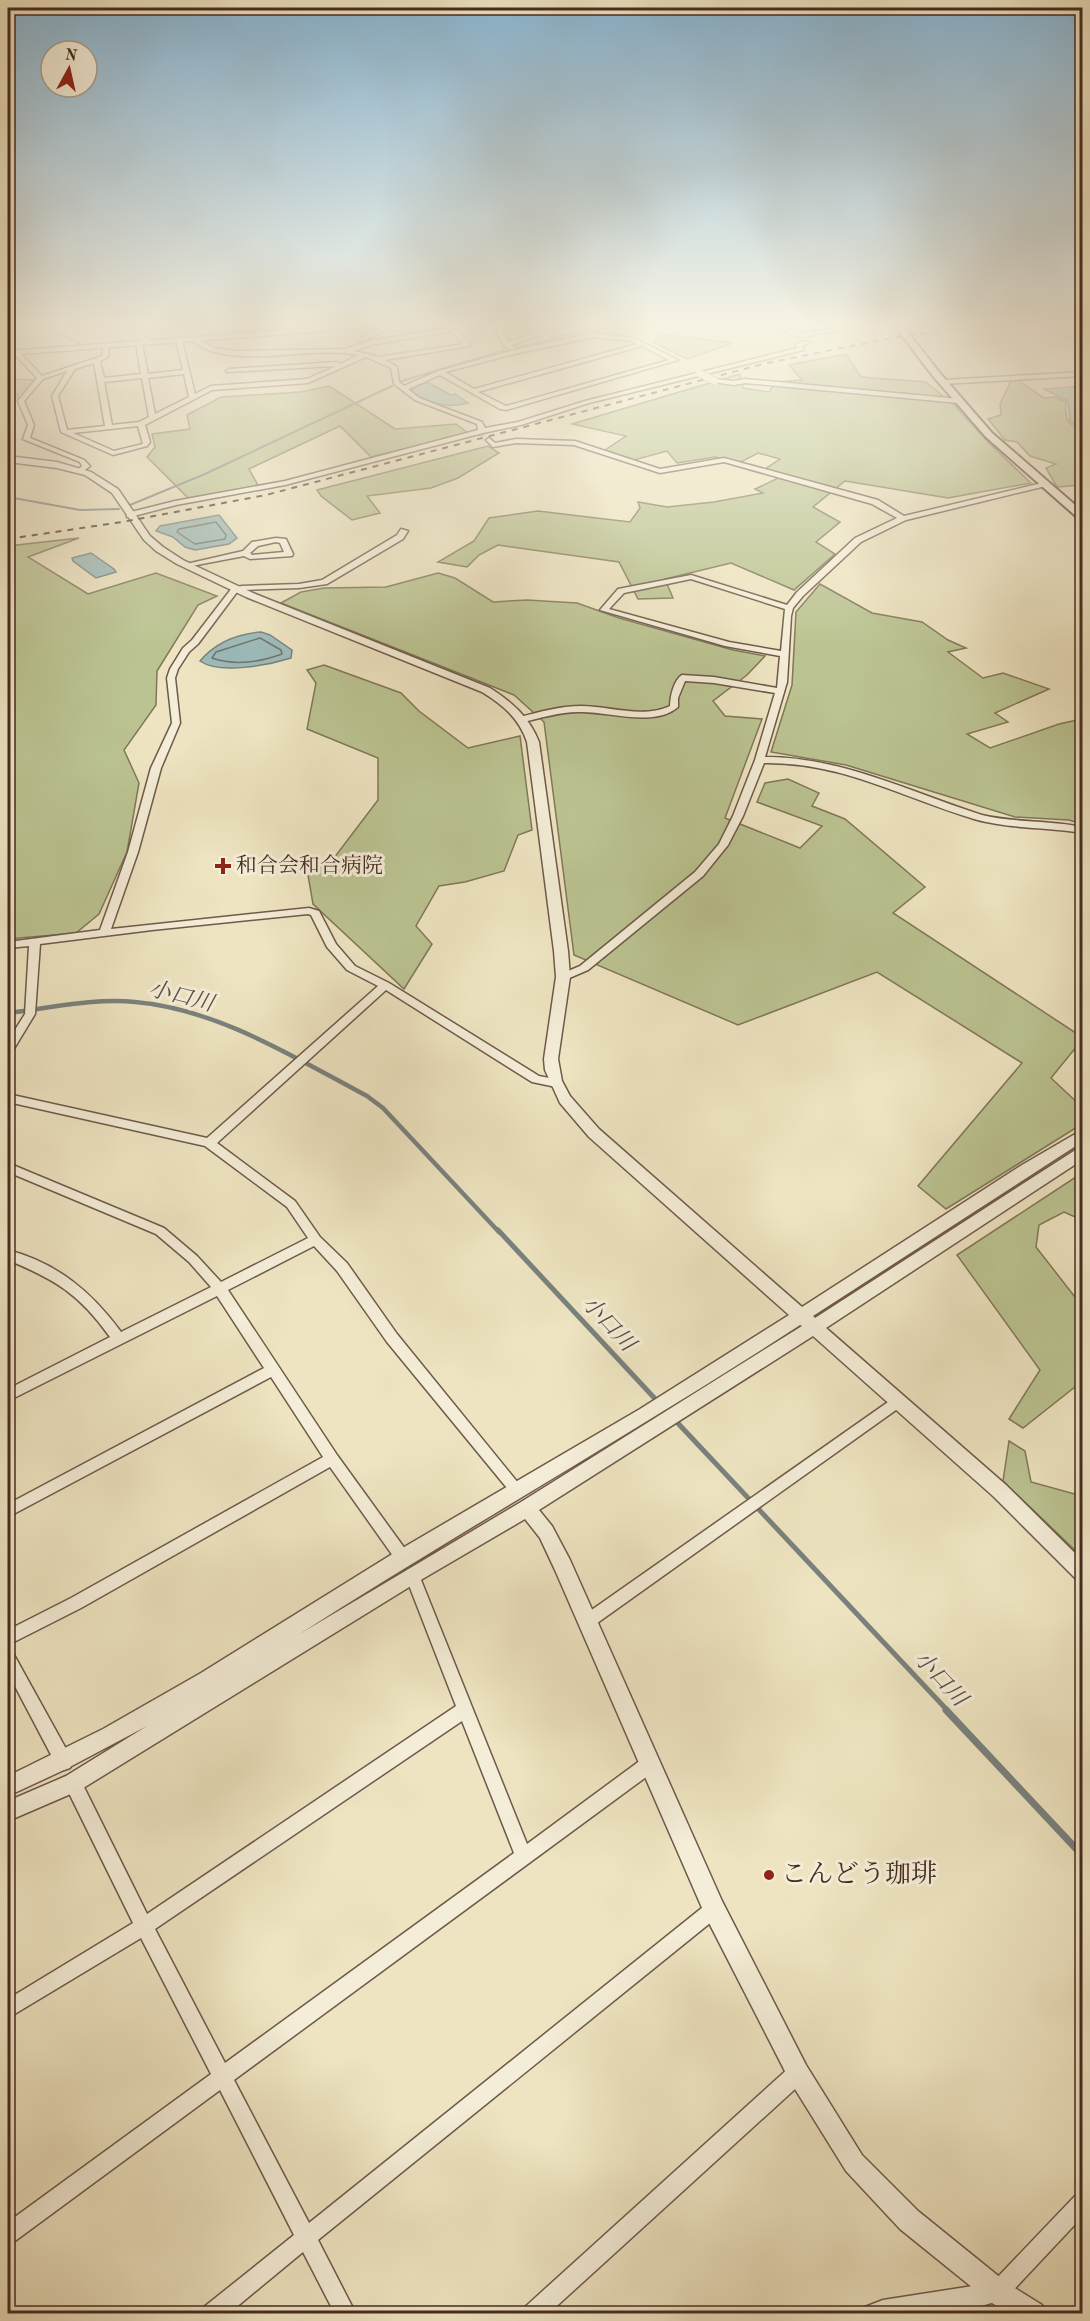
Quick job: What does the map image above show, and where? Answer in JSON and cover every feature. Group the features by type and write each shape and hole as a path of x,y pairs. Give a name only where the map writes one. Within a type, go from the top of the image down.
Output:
{"main road":[{"path":"988,433 1042,484 1083,516"}],"street":[{"path":"28,433 26,439 82,461 86,466 82,470"},
{"path":"67,433 113,453 145,445 147,442 144,433"},
{"path":"130,514 175,503 285,483 473,433"},
{"path":"489,440 493,445 516,441 574,443 660,471 724,460 875,502 903,518"},
{"path":"8,459 82,470 104,483 125,503 148,541 186,565 236,590 486,690 508,704 523,719 533,742 563,977 551,1059 552,1071 565,1101 594,1133 1000,1491 1083,1572"},
{"path":"563,977 584,968 699,874 723,845 738,816 760,760 783,682 789,608 858,540 903,518 1042,484"},
{"path":"104,933 133,852 156,768 176,723 171,678 186,651 236,590 324,582 400,537 404,531"},
{"path":"186,565 246,553 255,544 280,540 283,541 289,554 250,557 246,553"},
{"path":"784,654 728,644 604,610 621,591 690,577 789,608"},
{"path":"523,719 580,709 643,715 661,713 674,707 674,698 682,678 714,680 780,691"},
{"path":"760,760 784,758 836,767 980,818 1021,824 1066,826 1083,830"},
{"path":"8,945 309,911 315,913 331,945 351,968 386,985 536,1079 556,1083"},
{"path":"8,1049 30,1011 36,942"},
{"path":"208,1143 386,985"},
{"path":"8,1098 208,1143 291,1204 316,1240 342,1267 392,1338 516,1489"},
{"path":"8,1786 64,1762 165,1705 516,1489 732,1379 931,1229 1083,1135"},
{"path":"8,1811 73,1783 412,1575 526,1508 648,1422 715,1370 807,1322 1083,1153"},
{"path":"8,1167 160,1231 193,1258 220,1289 332,1459 403,1558"},
{"path":"10,1391 316,1240"},
{"path":"8,1255 59,1276 75,1287 96,1306 119,1339"},
{"path":"8,1511 272,1370"},
{"path":"588,1621 898,1401"},
{"path":"8,1638 76,1604 332,1459"},
{"path":"526,1508 546,1532 588,1621 714,1909 798,2073 854,2163 909,2220 998,2292 1033,2313"},
{"path":"412,1575 524,1856"},
{"path":"8,1658 64,1762"},
{"path":"8,2009 144,1926 465,1709"},
{"path":"8,2234 651,1763"},
{"path":"73,1783 144,1926 346,2313"},
{"path":"211,2313 714,1909"},
{"path":"532,2313 798,2073"},
{"path":"872,2313 998,2292 1083,2203"}],"green space":[{"path":"325,433 249,469 259,487 189,499 147,457 155,447 152,434"},
{"path":"347,433 469,434 371,457"},
{"path":"614,433 980,433 1031,483 948,498 845,481 813,507 840,522 816,542 835,554 794,590 731,563 665,579 673,598 638,599 619,562 498,545 479,555 467,567 438,562 474,541 489,518 538,511 630,522 640,508 638,502 667,507 714,502 763,493 755,489 785,475 765,469 780,459 758,453 741,462 715,457 677,463 667,451 634,460 605,450 626,436"},
{"path":"1000,433 1082,433 1082,485 1057,487 1046,468 1056,464 1030,456 1017,442 1005,440"},
{"path":"488,446 499,453 458,478 431,488 367,496 380,513 352,520 321,496 317,490"},
{"path":"79,538 28,557 88,594 156,573 217,596 198,605 157,671 156,705 124,750 139,783 127,852 99,914 76,933 8,939 8,546"},
{"path":"438,573 455,578 493,602 527,600 577,603 619,618 733,650 765,656 747,675 713,701 725,716 762,719 725,818 800,848 822,826 757,802 765,783 788,779 819,793 812,806 845,819 925,887 893,913 1082,1037 1082,1040 1051,1078 1082,1107 1082,1124 946,1209 918,1186 1022,1063 877,972 738,1025 574,955 544,722 514,695 281,603 301,592 324,588 386,587"},
{"path":"820,584 872,613 922,622 948,640 966,648 948,652 983,678 1003,673 1049,689 995,713 1008,722 967,734 990,748 1059,724 1082,719 1082,824 1069,820 1015,817 846,765 771,752 792,685 796,612"},
{"path":"324,665 401,693 419,711 468,748 520,736 532,830 518,835 504,871 465,882 439,886 416,926 432,944 404,989 313,904 308,875 334,858 378,800 378,758 307,729 316,683 307,670"},
{"path":"1082,1173 1082,1220 1064,1212 1039,1225 1036,1247 1082,1306 1082,1383 1023,1428 1009,1419 1040,1370 957,1255"},
{"path":"1009,1441 1025,1451 1031,1482 1082,1496 1082,1557 1003,1481"}],"water":[{"path":"219,515 237,538 229,544 195,550 185,547 173,537 156,531 160,526"},
{"path":"91,553 116,572 96,578 73,561 72,558"},
{"path":"261,632 270,635 292,650 291,658 258,666 232,668 209,665 200,661 206,654 227,640"}],"waterway":[{"path":"130,505 205,474 291,433"},
{"path":"8,497 80,510 119,509"},
{"name":"小口川","path":"8,1013 88,1002 135,1002 166,1006 196,1014 255,1037 367,1096 383,1108 499,1232"},
{"name":"小口川","path":"498,1230 659,1403"},
{"name":"小口川","path":"673,1418 948,1711"},
{"name":"小口川","path":"946,1710 1082,1855"}],"tunnel":[{"path":"480,433 489,440"}],"railway":[{"path":"8,539 122,522 266,495 500,433"}],"place":[{"name":"和合会和合病院","path":"223,866"},
{"name":"こんどう珈琲","path":"769,1875"}]}
